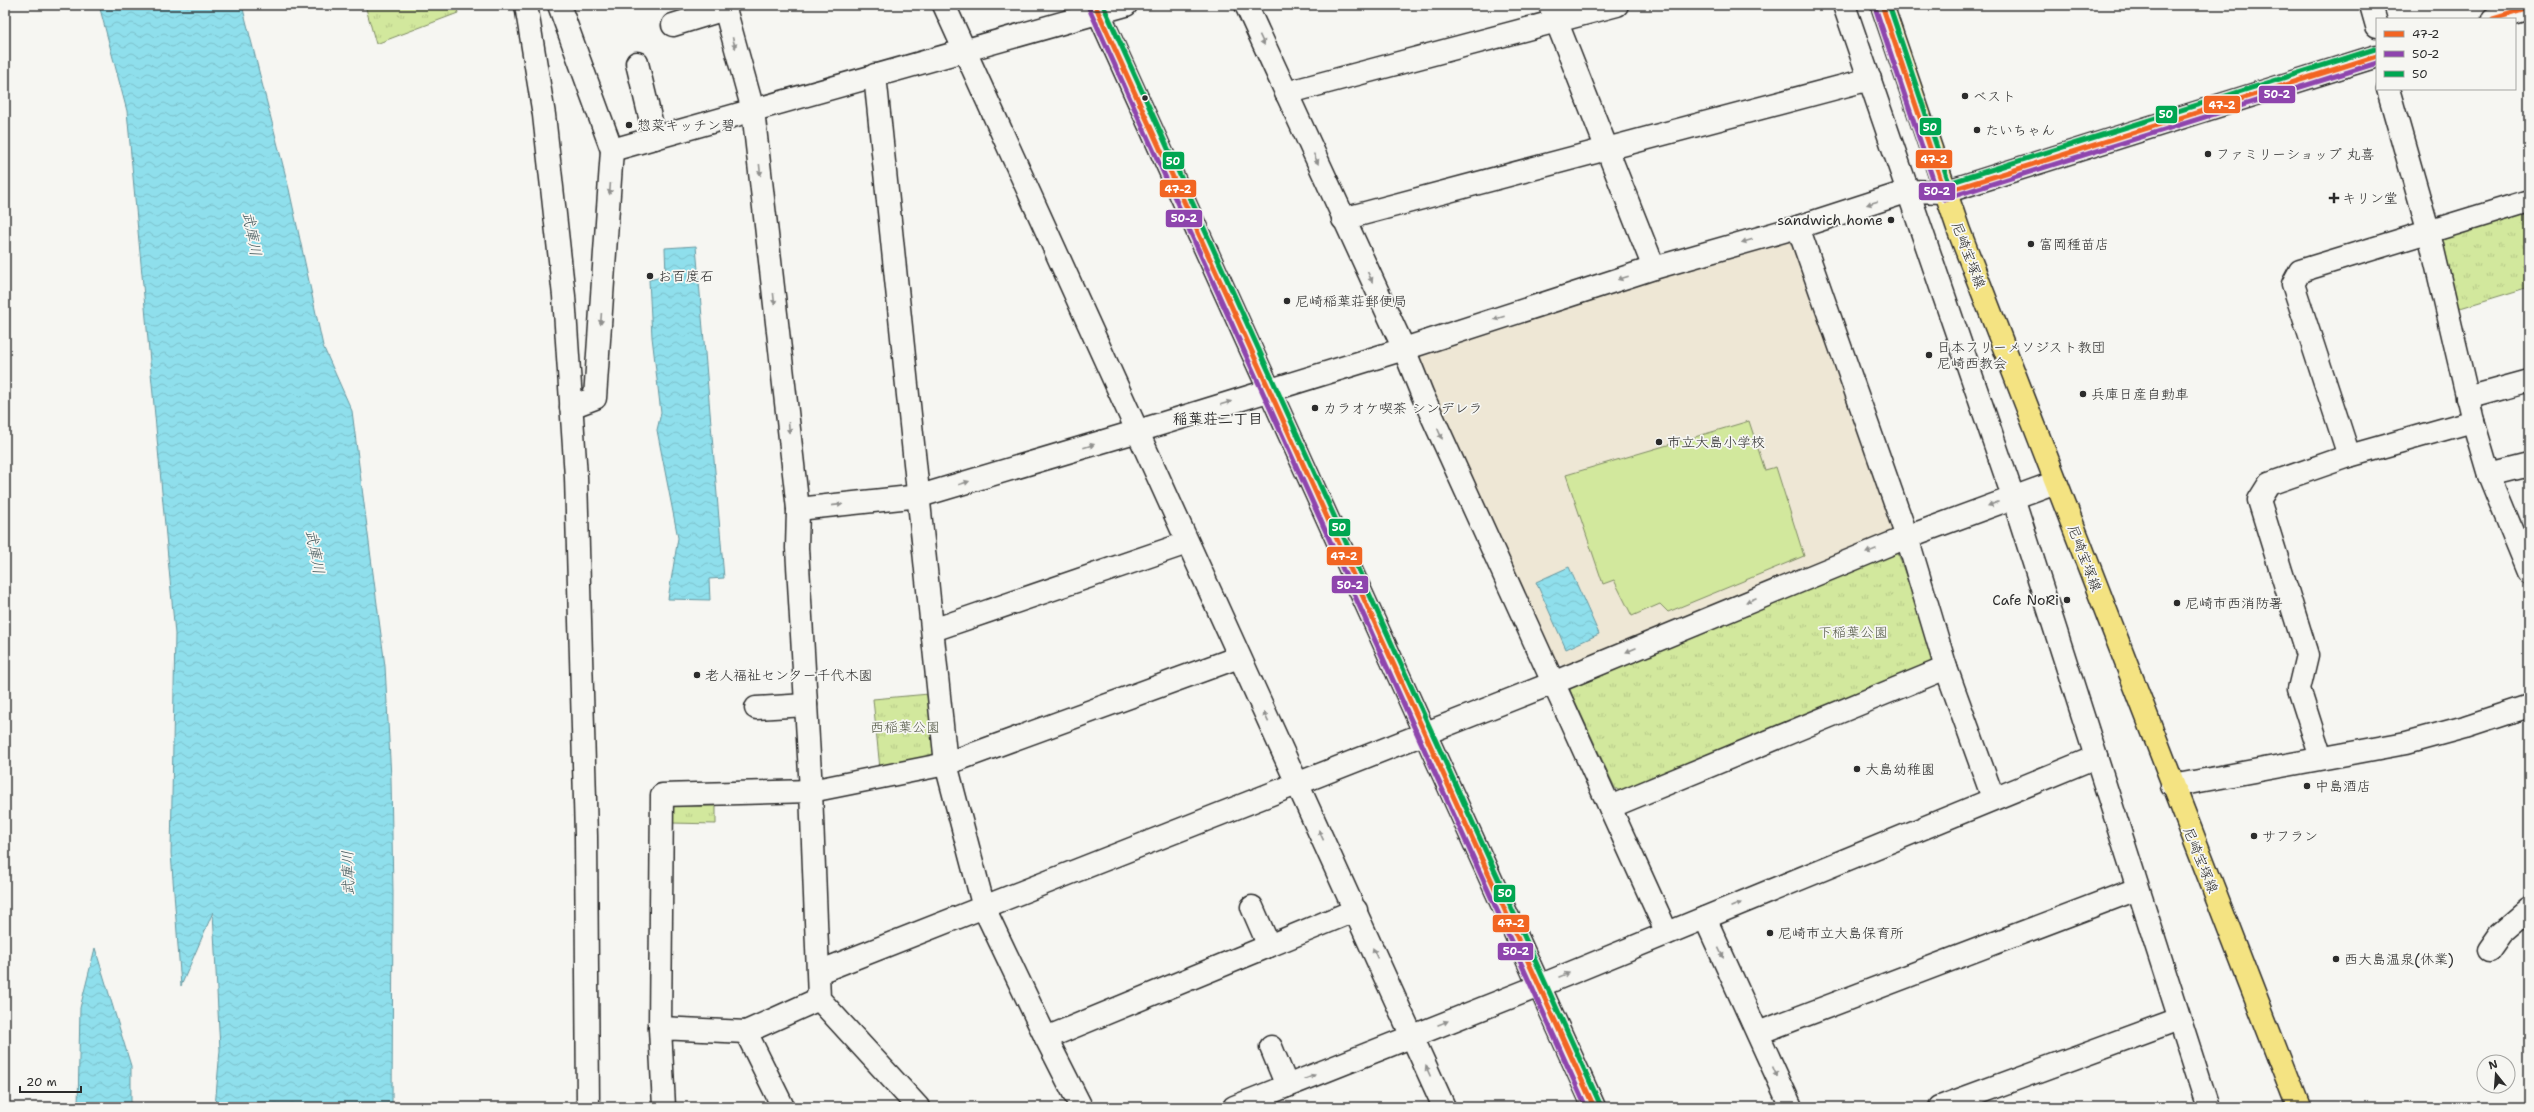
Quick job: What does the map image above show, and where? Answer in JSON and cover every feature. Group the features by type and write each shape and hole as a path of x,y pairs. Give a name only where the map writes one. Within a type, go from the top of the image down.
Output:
{"main road":[{"name":"尼崎宝塚線","path":"1882,5 1945,192 2172,786 2298,1107"}],"street":[{"path":"526,5 544,115 564,296 576,484 586,836 588,1107"},
{"path":"559,5 612,150 595,398 571,407"},
{"path":"944,5 1239,657 1356,910 1444,1107"},
{"path":"612,150 875,75 1097,9 1126,5"},
{"path":"1246,5 1404,349 1425,401 1667,933"},
{"path":"1286,93 1553,13 1617,5"},
{"path":"1844,5 1909,191 2012,497 2208,1107"},
{"path":"2371,5 2376,22"},
{"path":"673,25 724,7 753,110 798,509 797,548 811,791 819,999 918,1107"},
{"path":"2496,18 2529,8"},
{"path":"1097,9 1594,1107"},
{"path":"1553,13 1608,147 1654,268"},
{"path":"798,509 920,496 1404,349 1654,268 1798,227 1909,191 1945,192 2376,56"},
{"path":"637,63 655,138"},
{"path":"875,75 920,496 946,764 984,908 1046,1038 1081,1107"},
{"path":"1343,219 1608,147 1870,79"},
{"path":"2388,90 2429,232 2472,421 2489,475 2525,550 2529,572"},
{"path":"2349,456 2292,284 2300,271 2529,201"},
{"path":"1798,227 1907,537 1946,668 1993,798"},
{"path":"2467,398 2529,381"},
{"path":"2321,758 2298,689 2307,655 2259,500 2269,484 2349,456 2472,421"},
{"path":"2489,475 2529,465"},
{"path":"819,972 1552,683 1907,537 2056,482"},
{"path":"933,630 1188,543"},
{"path":"664,1107 660,1028 662,795 811,791 946,764 1239,657"},
{"path":"1610,807 1946,668"},
{"path":"756,708 806,704"},
{"path":"2172,786 2406,743 2465,727 2529,706"},
{"path":"1234,1107 1539,986 1993,798 2096,757"},
{"path":"1758,1033 2137,889"},
{"path":"1252,907 1269,946"},
{"path":"2489,950 2501,932 2529,909"},
{"path":"1046,1038 1356,910"},
{"path":"1705,918 1792,1107"},
{"path":"660,1028 746,1032 819,999"},
{"path":"1940,1107 2179,1019"},
{"path":"746,1032 783,1107"},
{"path":"1271,1047 1287,1086"}],"shaded area":[{"name":"市立大島小学校","path":"1786,239 1794,243 1892,526 1890,534 1567,667 1552,662 1419,358 1428,348"}],"green space":[{"path":"365,5 456,5 458,13 376,44"},
{"path":"2529,213 2529,287 2457,309 2442,241 2446,236"},
{"path":"1749,421 1765,470 1776,467 1804,556 1668,612 1660,604 1632,616 1614,580 1603,584 1566,475"},
{"name":"下稲葉公園","path":"1891,549 1898,553 1934,657 1925,669 1622,792 1615,788 1570,690 1574,680"},
{"name":"西稲葉公園","path":"929,694 938,754 880,769 873,699"},
{"path":"671,806 716,806 716,824 671,823"}],"water":[{"name":"武庫川","path":"99,5 242,5 289,189 323,346 352,411 385,666 391,778 393,892 392,1107 215,1107 220,1050 213,912 181,986 171,853 175,634 127,111"},
{"path":"696,246 724,578 709,579 710,600 668,599 678,538 657,430 661,413 652,337 649,280 666,276 665,248"},
{"path":"1569,567 1599,634 1566,649 1536,582"},
{"path":"95,948 131,1066 131,1107 78,1107 80,1008"}],"transit line":[{"name":"47-2","path":"1095,5 1594,1107"},
{"name":"50","path":"1103,5 1600,1104"},
{"name":"47-2","path":"1882,5 1945,192 2376,56"},
{"name":"50","path":"1889,5 1949,183 2375,49"},
{"name":"50-2","path":"1875,7 1938,194 1944,199 2376,63"},
{"name":"50-2","path":"1089,8 1586,1107"},
{"name":"47-2","path":"2496,18 2529,8"}],"place":[{"name":"ベスト","path":"1965,96"},
{"name":"惣菜キッチン碧","path":"629,125"},
{"name":"たいちゃん","path":"1977,130"},
{"name":"ファミリーショップ 丸喜","path":"2208,154"},
{"name":"キリン堂","path":"2334,198"},
{"name":"sandwich home","path":"1891,220"},
{"name":"富岡種苗店","path":"2031,244"},
{"name":"お百度石","path":"650,276"},
{"name":"尼崎稲葉荘郵便局","path":"1287,301"},
{"name":"日本フリーメソジスト教団 尼崎西教会","path":"1929,355"},
{"name":"兵庫日産自動車","path":"2083,394"},
{"name":"カラオケ喫茶 シンデレラ","path":"1315,408"},
{"name":"市立大島小学校","path":"1659,442"},
{"name":"Cafe NoRi","path":"2067,600"},
{"name":"尼崎市西消防署","path":"2177,603"},
{"name":"老人福祉センター千代木園","path":"697,675"},
{"name":"大島幼稚園","path":"1857,769"},
{"name":"中島酒店","path":"2307,786"},
{"name":"サフラン","path":"2254,836"},
{"name":"尼崎市立大島保育所","path":"1770,933"},
{"name":"西大島温泉(休業)","path":"2336,959"}],"district":[{"name":"稲葉荘二丁目","path":"1218,419"}]}
